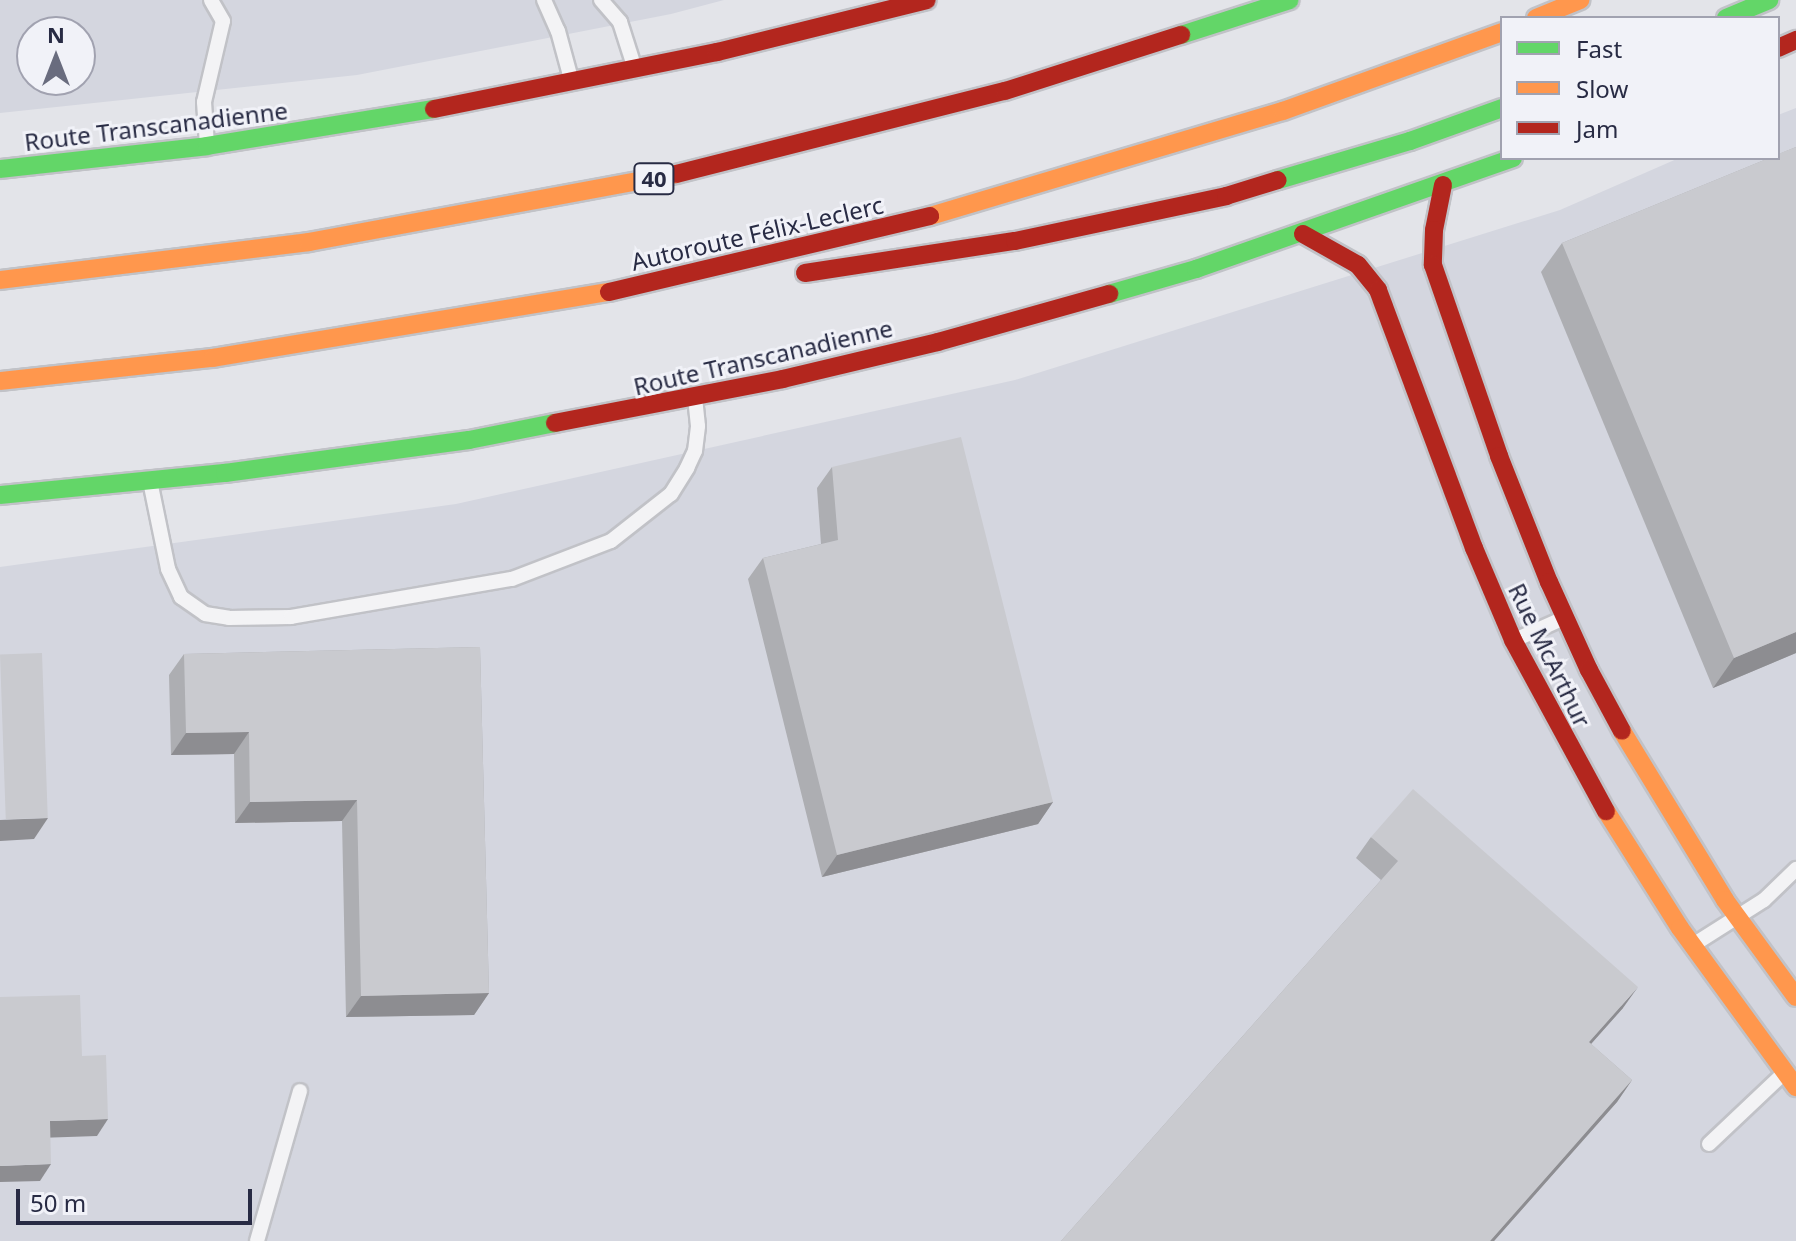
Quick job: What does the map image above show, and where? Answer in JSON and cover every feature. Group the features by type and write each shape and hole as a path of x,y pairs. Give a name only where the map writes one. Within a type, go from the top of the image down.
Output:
{"main road":[{"name":"Route Transcanadienne","path":"1,164 207,146 572,84 927,0"},
{"name":"40","path":"0,280 309,242 464,216 663,177 1005,91 1290,0"},
{"path":"1541,16 1580,0"},
{"path":"1731,16 1769,0"},
{"name":"Autoroute Félix-Leclerc","path":"0,381 289,347 596,295 835,240 1044,184 1283,111 1500,33"},
{"path":"783,275 1015,241 1211,199 1410,141 1500,109"},
{"name":"Route Transcanadienne","path":"0,495 150,481 469,440 695,398 938,342 1183,273 1303,234 1508,160"},
{"name":"Rue McArthur","path":"1443,185 1431,256 1442,299 1564,618 1650,782 1737,917 1796,997"},
{"name":"Rue McArthur","path":"1303,234 1358,265 1378,290 1474,548 1513,640 1592,789 1693,945 1790,1080"},
{"path":"596,295 740,280"}],"lane":[{"path":"207,146 204,102 223,21 211,0"},
{"path":"544,0 558,31 572,84"},
{"path":"624,0 607,5 627,36 635,71"},
{"path":"150,481 168,569 181,597 205,614 229,618 291,617 512,579 611,541 671,494 687,468 695,451 698,426 695,398"},
{"path":"1513,640 1564,618"},
{"path":"1693,945 1773,893 1796,869"},
{"path":"1709,1144 1790,1080"},
{"path":"257,1241 300,1091"}],"shaded area":[{"path":"0,0 724,0 671,14 357,75 0,113"},
{"path":"1796,108 1796,1241 0,1241 0,567 456,504 1015,380 1560,210 1674,160 1780,160 1780,114"}],"building":[{"path":"1796,147 1796,632 1734,658 1562,243 1764,160 1780,160 1780,153"},
{"path":"961,437 1053,802 837,855 763,558 838,540 832,467"},
{"path":"480,647 489,993 361,996 357,800 250,802 249,732 186,733 184,654"},
{"path":"42,653 48,818 6,819 0,654"},
{"path":"1413,789 1638,987 1589,1042 1632,1080 1490,1241 1061,1241 1398,861 1371,837"},
{"path":"80,995 82,1056 106,1055 108,1119 50,1121 51,1164 0,1166 0,997"}],"traffic: fast":[{"path":"1181,35 1290,0"},
{"path":"1731,16 1769,0"},
{"path":"0,169 207,146 434,109"},
{"path":"1278,180 1410,141 1500,109"},
{"path":"1109,294 1196,269 1507,160"},
{"path":"0,495 225,473 469,440 555,423"}],"traffic: slow":[{"path":"1541,16 1580,0"},
{"path":"930,216 1283,111 1500,33"},
{"path":"0,280 309,242 676,174"},
{"path":"0,381 213,358 609,292"},
{"path":"1622,731 1725,900 1796,997"},
{"path":"1606,811 1680,928 1796,1087"}],"traffic: jam":[{"path":"434,109 717,52 927,0"},
{"path":"676,174 1005,91 1181,35"},
{"path":"1780,47 1796,40"},
{"path":"805,273 1015,241 1226,196 1278,180"},
{"path":"1443,185 1434,230 1433,265 1499,456 1549,582 1589,670 1622,731"},
{"path":"609,292 930,216"},
{"path":"1303,234 1358,265 1378,290 1474,548 1513,640 1606,811"},
{"path":"555,423 783,379 938,342 1109,294"}]}
